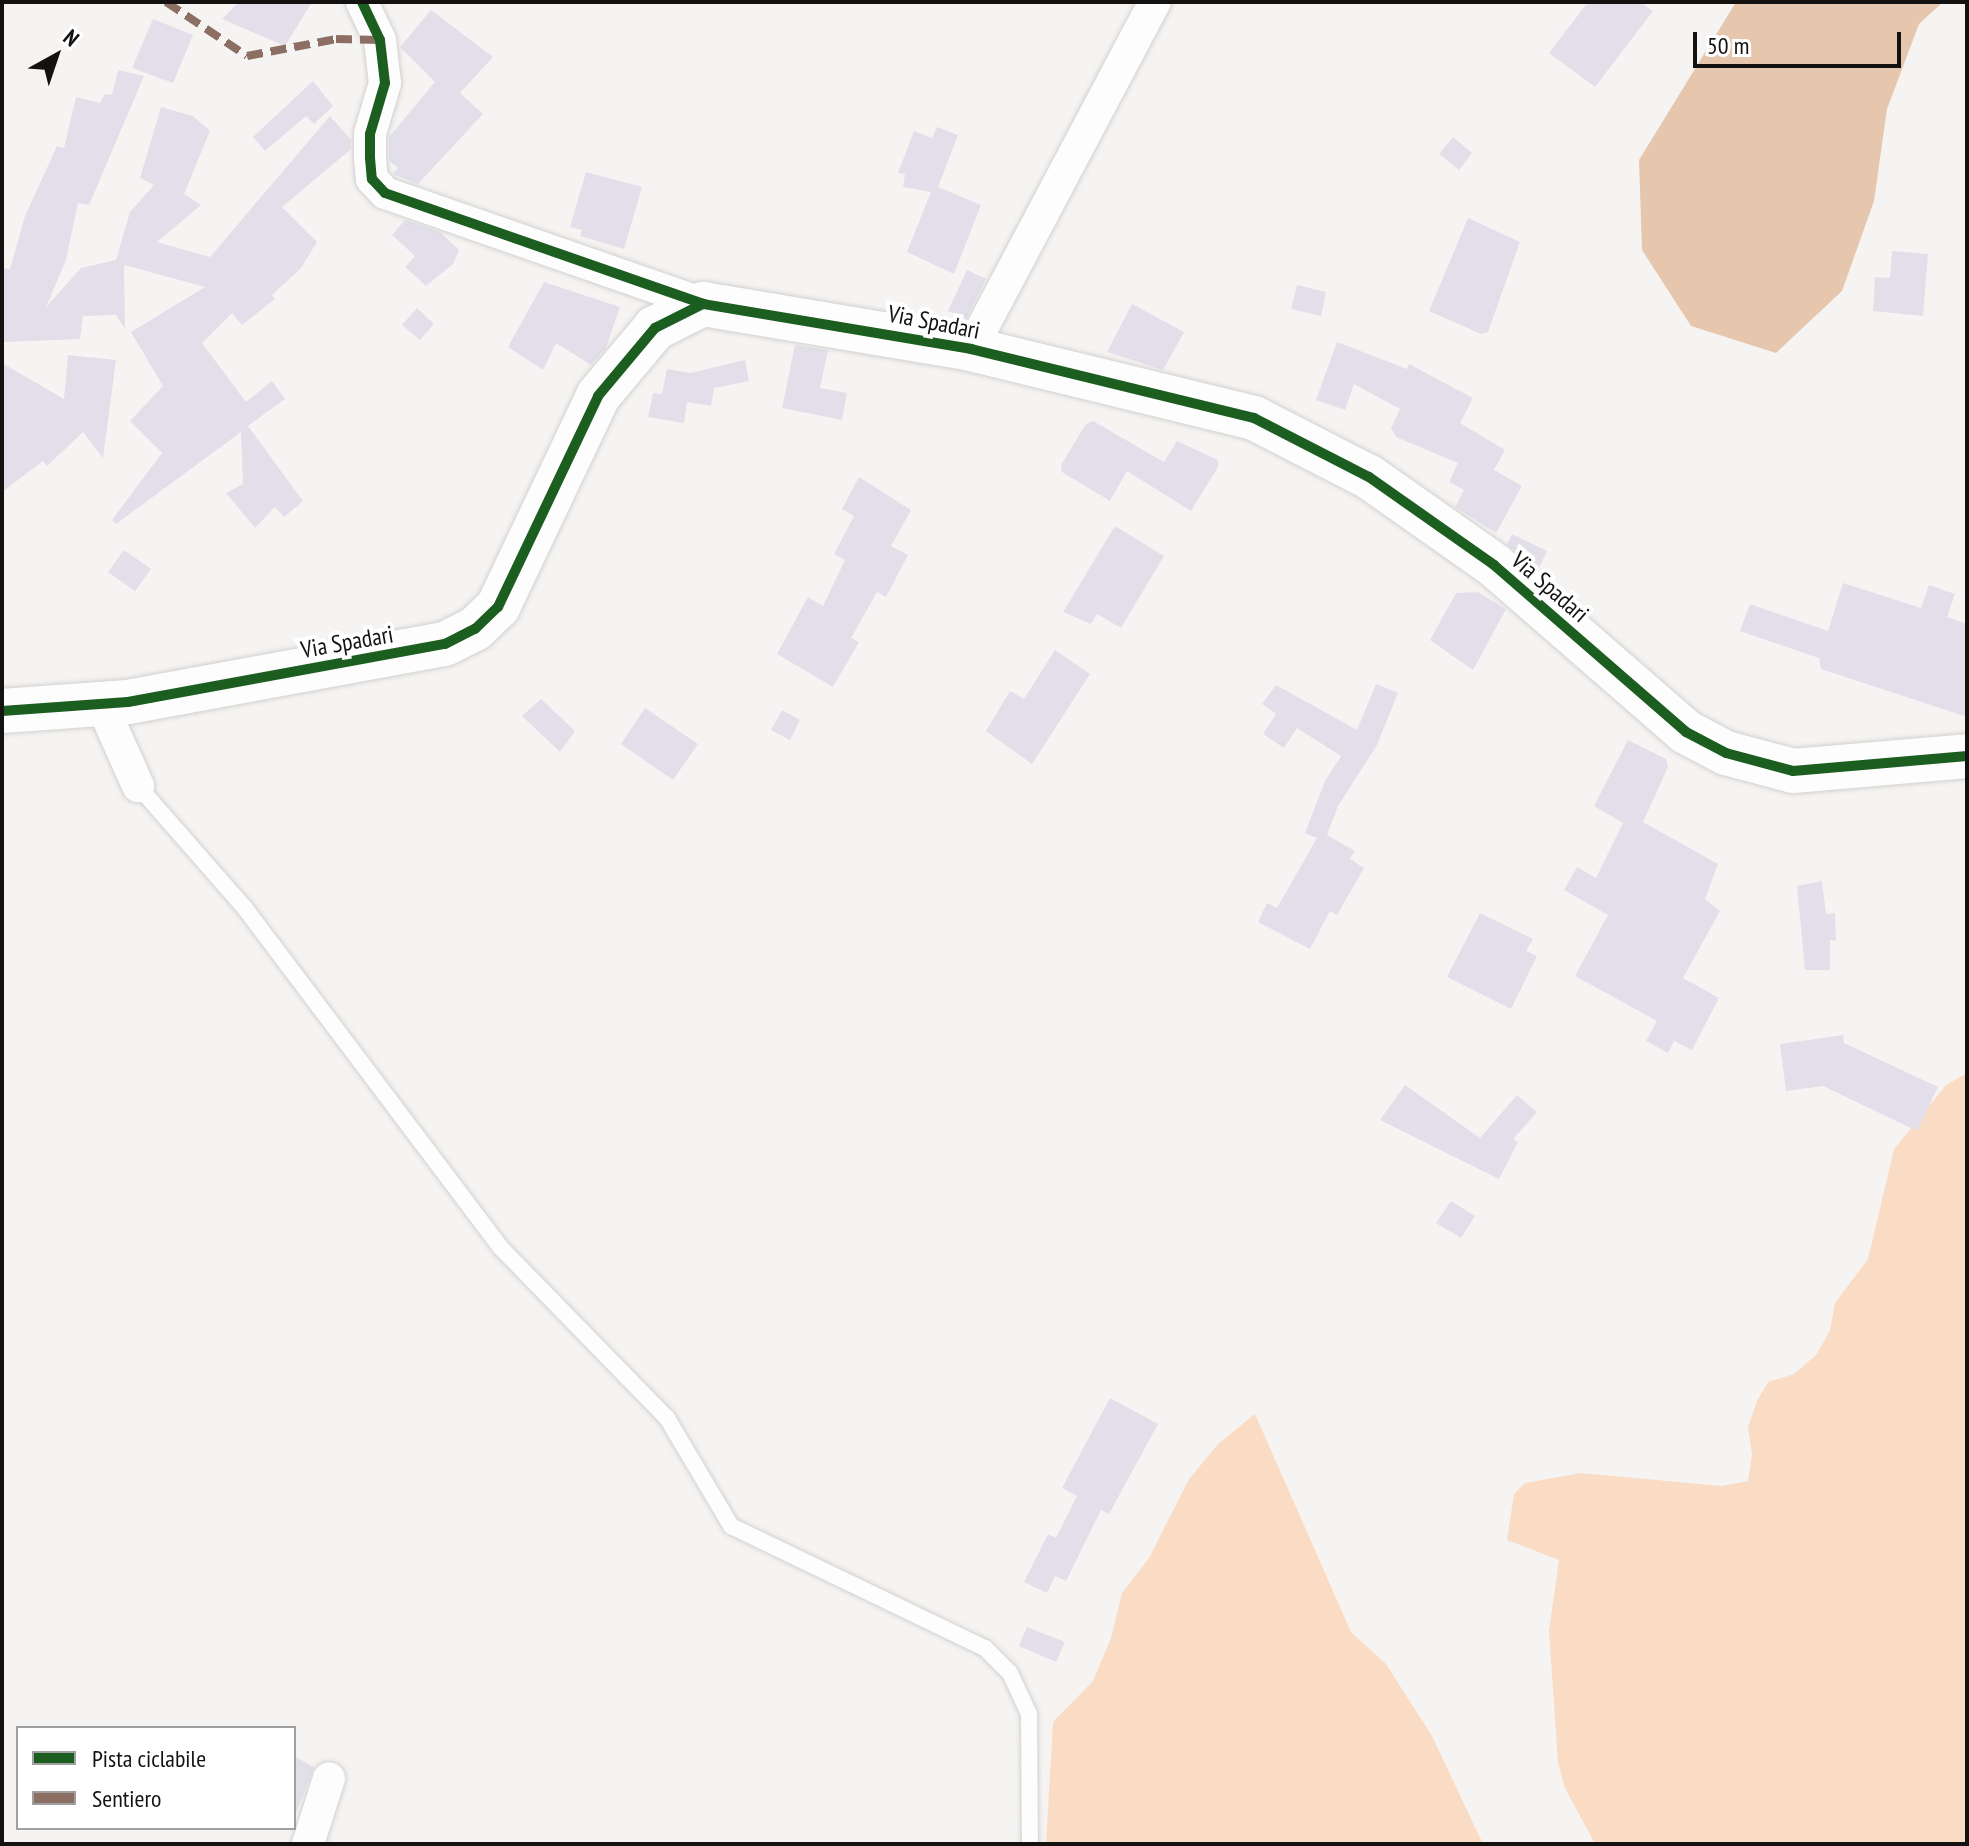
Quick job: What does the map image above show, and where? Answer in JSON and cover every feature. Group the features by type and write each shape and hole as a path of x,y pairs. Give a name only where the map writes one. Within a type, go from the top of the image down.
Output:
{"street":[{"path":"362,2 380,40 385,83 370,134 370,158 372,179 385,193 703,304"},
{"path":"971,349 1155,2"},
{"name":"Via Spadari","path":"2,711 102,705 445,644 475,629 498,607 598,396 655,328 703,304 971,349 1227,410 1301,440 1369,477 1494,565 1701,743 1793,771 1948,759"},
{"path":"102,705 138,786"},
{"path":"308,1844 329,1778"}],"lane":[{"path":"138,786 244,907 501,1248 667,1418 731,1526 985,1648 1010,1673 1029,1714 1030,1844"}],"shaded area":[{"path":"1736,2 1943,2 1919,24 1887,109 1874,201 1842,291 1776,353 1691,326 1642,250 1639,160"},
{"path":"1967,1073 1967,1844 1595,1844 1565,1788 1558,1762 1549,1631 1559,1560 1507,1540 1514,1494 1525,1483 1581,1473 1721,1486 1748,1481 1752,1454 1748,1427 1757,1401 1768,1382 1794,1374 1817,1354 1830,1330 1835,1303 1868,1259 1894,1149 1946,1085"},
{"path":"1255,1414 1351,1632 1386,1664 1432,1736 1483,1844 1046,1844 1053,1722 1093,1681 1111,1638 1122,1593 1149,1558 1189,1479 1219,1443"}],"building":[{"path":"239,2 312,2 285,46 222,19"},
{"path":"1588,2 1640,2 1653,11 1595,87 1549,53"},
{"path":"431,10 493,57 460,93 483,114 418,184 393,174 398,168 389,160 389,137 435,82 400,47"},
{"path":"153,19 193,35 173,83 132,68"},
{"path":"118,70 144,76 89,205 78,203 66,260 46,307 81,268 116,260 130,212 154,185 140,178 161,107 193,116 210,131 184,194 201,205 157,242 210,257 330,116 351,140 351,149 282,207 317,242 301,268 272,295 275,299 242,325 232,313 202,343 246,402 272,381 285,399 248,426 303,501 284,517 275,507 255,528 226,493 243,484 241,432 116,524 112,520 162,453 130,421 163,386 131,332 205,287 124,265 125,329 116,315 83,316 80,339 4,342 2,268 10,269 25,216 57,146 64,148 76,97 100,103 105,94 112,95"},
{"path":"313,81 333,106 314,124 306,116 265,151 253,137"},
{"path":"937,127 958,135 938,187 981,205 954,274 907,252 931,192 903,187 905,174 898,173 914,131 932,138"},
{"path":"1453,137 1472,153 1459,170 1439,154"},
{"path":"586,172 642,187 624,249 580,236 582,230 570,227"},
{"path":"1468,218 1520,242 1488,332 1481,334 1429,311"},
{"path":"405,220 440,232 459,250 453,264 426,286 405,267 415,256 392,235"},
{"path":"1892,251 1928,254 1923,316 1873,311 1875,277 1890,278"},
{"path":"967,270 986,279 966,319 948,311"},
{"path":"544,282 620,307 606,348 591,365 556,343 543,370 508,347"},
{"path":"1297,285 1326,292 1321,316 1291,309"},
{"path":"1132,304 1184,332 1163,370 1107,352"},
{"path":"417,308 434,324 420,340 402,325"},
{"path":"1337,342 1407,369 1409,364 1473,398 1460,423 1505,450 1494,470 1522,486 1496,533 1455,507 1464,490 1449,482 1458,463 1396,437 1391,428 1400,409 1354,384 1345,410 1316,400"},
{"path":"795,345 828,350 820,388 847,393 842,420 782,408"},
{"path":"68,355 116,360 103,458 83,432 47,466 43,461 2,492 2,363 64,399"},
{"path":"745,360 749,381 714,388 711,406 687,402 684,423 648,417 653,393 662,394 667,369 690,373"},
{"path":"1093,421 1164,462 1177,441 1218,460 1218,467 1191,511 1127,471 1110,501 1062,472 1061,465 1086,424"},
{"path":"859,477 911,510 891,546 908,555 886,597 877,592 851,638 859,642 833,687 777,654 808,597 823,606 845,560 834,554 854,516 842,509"},
{"path":"1115,526 1164,556 1121,628 1097,614 1091,624 1063,612"},
{"path":"1512,534 1547,551 1538,570 1507,544"},
{"path":"124,550 151,569 135,591 108,572"},
{"path":"1843,583 1921,608 1929,585 1955,594 1947,617 1967,624 1967,717 1821,669 1819,658 1740,631 1750,604 1828,631"},
{"path":"1478,592 1506,609 1473,670 1430,640 1456,593"},
{"path":"1055,650 1090,674 1032,764 986,731 1010,691 1024,699"},
{"path":"1376,684 1398,693 1377,745 1338,806 1327,835 1355,851 1350,859 1364,868 1337,915 1330,911 1310,949 1258,922 1267,903 1277,908 1317,838 1305,833 1325,781 1341,756 1297,728 1284,748 1263,734 1276,714 1262,704 1276,685 1357,730"},
{"path":"541,699 575,731 560,752 522,716"},
{"path":"645,708 698,744 673,780 621,744"},
{"path":"782,710 800,720 790,740 771,730"},
{"path":"1628,740 1666,759 1668,767 1643,822 1718,864 1705,899 1720,911 1683,978 1719,998 1692,1050 1674,1041 1668,1053 1646,1041 1657,1021 1575,976 1608,915 1564,890 1577,867 1596,878 1623,823 1594,806"},
{"path":"1822,881 1826,914 1835,913 1836,941 1830,940 1830,970 1805,970 1797,886"},
{"path":"1480,913 1533,939 1526,951 1537,956 1511,1009 1447,977"},
{"path":"1843,1035 1844,1043 1938,1087 1917,1131 1823,1086 1786,1091 1780,1044"},
{"path":"1405,1085 1480,1138 1517,1095 1537,1112 1513,1139 1518,1142 1499,1179 1380,1120"},
{"path":"1451,1201 1475,1216 1461,1238 1436,1223"},
{"path":"1110,1398 1158,1424 1109,1514 1101,1510 1066,1581 1055,1576 1047,1593 1024,1582 1048,1534 1056,1538 1077,1496 1062,1488"},
{"path":"1027,1627 1065,1642 1056,1662 1019,1646"},
{"path":"296,1757 314,1767 296,1813"}],"marked path":[{"path":"166,2 247,56 336,39 380,40"}],"cycle path":[{"path":"362,2 380,40 385,83 370,134 370,158 372,179 385,193 703,304"},
{"path":"2,711 128,702 445,644 475,629 498,607 598,396 655,328 703,304 971,349 1254,418 1369,477 1494,565 1686,732 1726,753 1793,771 1967,756"}]}
